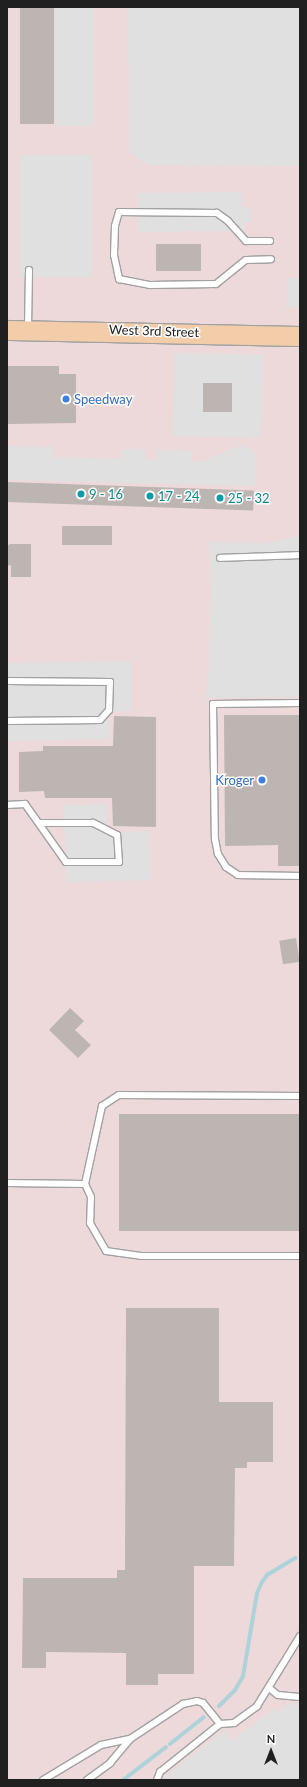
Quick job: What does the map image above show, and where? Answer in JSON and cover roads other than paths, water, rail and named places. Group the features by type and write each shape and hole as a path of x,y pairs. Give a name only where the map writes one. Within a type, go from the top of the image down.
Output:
{"main road":[{"name":"West 3rd Street","path":"7,330 300,336"}],"lane":[{"path":"270,241 246,241 228,220 217,213 119,212 115,226 114,255 119,279 150,285 216,284 246,260 271,259"},
{"path":"28,330 29,270"},
{"path":"220,558 300,555"},
{"path":"7,681 110,682 109,710 100,720 7,721"},
{"path":"300,702 213,704 215,839 218,854 226,867 238,875 300,876"},
{"path":"7,804 26,804 39,823 66,862 119,862 117,835 93,823 39,823"},
{"path":"300,1096 119,1095 102,1106 85,1184 91,1197 90,1223 106,1251 140,1256 300,1256"},
{"path":"7,1183 85,1184"},
{"path":"157,1780 160,1772 220,1724 234,1722 257,1706 300,1636"},
{"path":"295,1644 300,1649"},
{"path":"269,1688 278,1694 300,1697"},
{"path":"87,1780 110,1763 130,1739 190,1701 203,1703 220,1724"},
{"path":"43,1780 101,1745 130,1739"}],"waterway":[{"path":"219,1706 235,1690 243,1676 257,1593 262,1582 267,1575 295,1558"},
{"path":"170,1744 204,1717"},
{"path":"123,1780 166,1747"}],"place":[{"name":"Speedway","path":"66,399"},
{"name":"9 - 16","path":"81,494"},
{"name":"17 - 24","path":"150,496"},
{"name":"25 - 32","path":"220,498"},
{"name":"Kroger","path":"262,780"}]}
